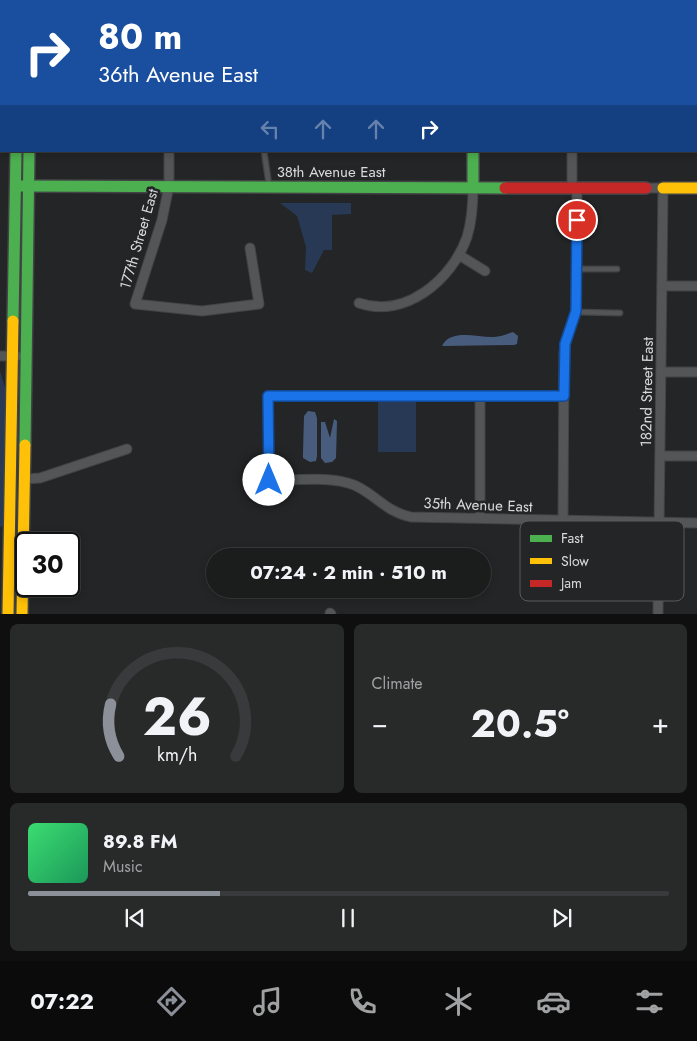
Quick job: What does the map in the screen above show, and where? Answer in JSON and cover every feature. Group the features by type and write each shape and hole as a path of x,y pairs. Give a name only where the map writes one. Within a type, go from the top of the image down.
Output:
{"main road":[{"path":"8,614 7,541 13,356 16,152"},
{"path":"22,614 29,152"},
{"path":"473,152 473,187"},
{"name":"38th Avenue East","path":"16,186 646,188"},
{"path":"663,188 697,188"}],"street":[{"name":"177th Street East","path":"170,152 169,186 156,241 142,278 135,304 191,311 259,304 250,248"},
{"path":"563,521 565,344 576,312 577,268 572,152"},
{"path":"359,303 380,308 407,302 432,287 459,255 470,224 473,187"},
{"path":"646,188 663,188"},
{"name":"182nd Street East","path":"659,521 663,188"},
{"path":"459,255 485,271"},
{"path":"662,286 697,286"},
{"path":"0,356 25,356"},
{"path":"661,372 697,372"},
{"name":"35th Avenue East","path":"480,396 268,396 269,480 330,481 352,484 362,489 391,511 412,517 480,517 563,521"},
{"path":"480,517 480,396 564,396"},
{"path":"25,479 40,478 127,449"},
{"path":"660,456 697,456"},
{"name":"35th Avenue East","path":"684,523 697,523"},
{"name":"182nd Street East","path":"658,601 658,614"}],"lane":[{"path":"264,152 270,187"},
{"path":"577,268 616,269"},
{"path":"576,312 620,313"}],"shaded area":[{"path":"280,203 351,203 351,214 332,215 332,250 324,250 312,273 305,270 306,247 297,216"},
{"path":"513,332 518,336 517,344 514,345 442,346 446,340 452,337 465,335 496,337"},
{"path":"0,371 6,391 3,526 0,527"},
{"path":"378,402 416,402 416,452 378,452"},
{"path":"308,411 315,412 317,418 317,456 316,461 310,462 303,458 304,416"},
{"path":"334,419 337,421 336,458 332,462 325,463 321,458 321,422 325,422 330,438"}],"traffic: fast":[{"path":"13,321 16,152"},
{"path":"25,445 29,152"},
{"path":"473,152 473,187"},
{"path":"20,186 505,188"}],"traffic: slow":[{"path":"663,188 697,188"},
{"path":"8,614 13,321"},
{"path":"22,614 25,445"}],"traffic: jam":[{"path":"505,188 646,188"}],"route":[{"path":"269,480 268,396 564,396 565,344 576,311 577,220"}]}
